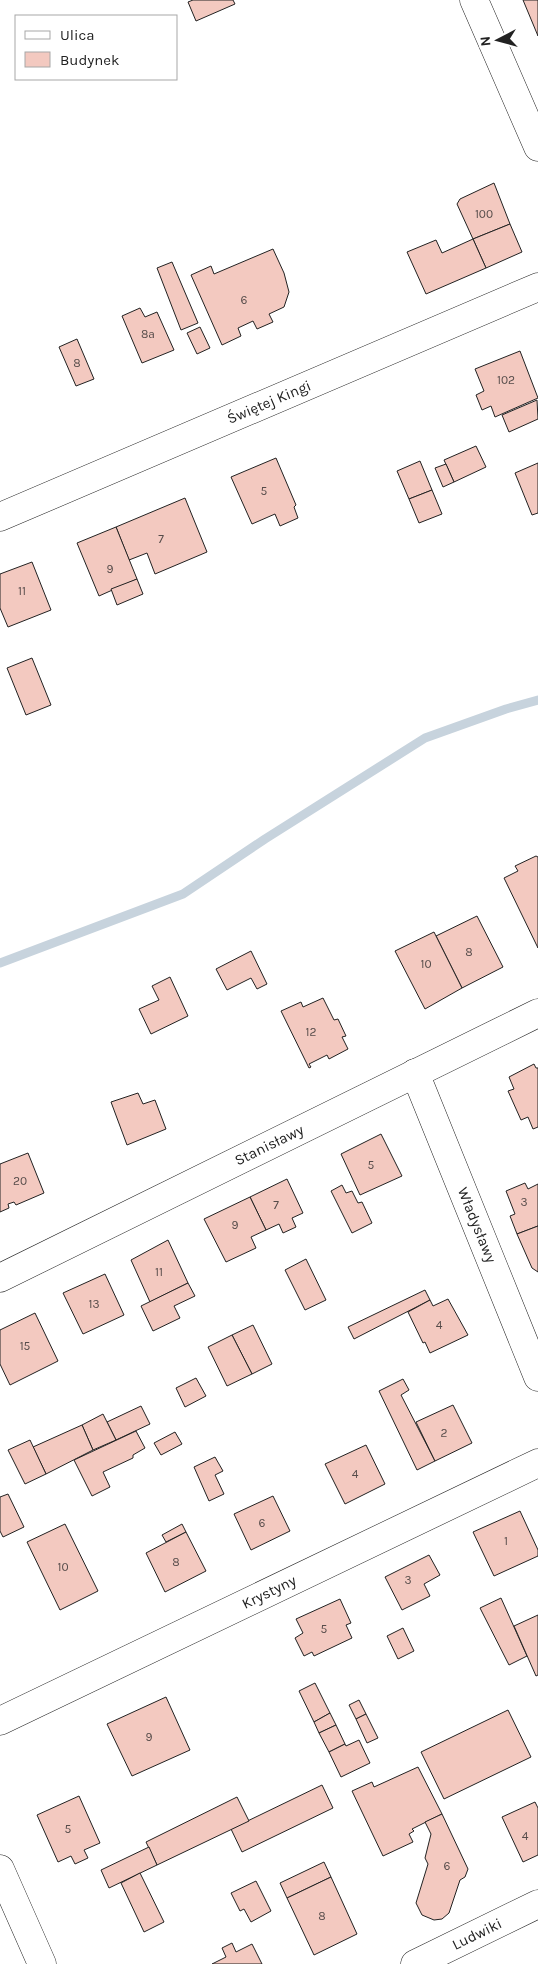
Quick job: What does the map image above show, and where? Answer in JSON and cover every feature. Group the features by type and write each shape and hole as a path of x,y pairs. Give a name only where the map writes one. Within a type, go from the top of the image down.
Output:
{"street":[{"path":"474,0 538,147"},
{"name":"Świętej Kingi","path":"0,517 538,287"},
{"name":"Stanisławy","path":"0,1278 538,1013"},
{"name":"Władysławy","path":"415,1073 538,1377"},
{"name":"Krystyny","path":"0,1721 538,1463"},
{"path":"0,1869 42,1964"},
{"name":"Ludwiki","path":"415,1964 538,1904"}],"building":[{"path":"193,0 233,0 235,4 196,21 188,2"},
{"path":"523,0 538,0 538,36"},
{"path":"494,183 510,224 473,239 457,204 460,199"},
{"path":"510,224 522,252 486,268 473,239"},
{"path":"473,239 486,268 426,294 407,252 436,240 442,253"},
{"path":"273,249 284,273 289,292 284,307 269,314 273,322 257,329 253,321 238,328 241,336 222,345 191,275 211,266 214,274"},
{"path":"172,262 198,323 181,330 157,268"},
{"path":"140,308 145,317 157,312 174,350 142,363 122,316"},
{"path":"200,327 210,348 197,354 187,333"},
{"path":"77,339 94,379 76,386 59,347"},
{"path":"520,351 538,398 495,417 491,406 482,410 476,395 484,391 475,369"},
{"path":"537,400 538,419 509,432 502,415"},
{"path":"476,446 486,467 454,482 444,460"},
{"path":"276,458 296,505 294,507 298,518 280,526 275,514 252,524 231,477"},
{"path":"420,461 432,490 409,499 397,471"},
{"path":"538,463 538,513 532,515 515,473"},
{"path":"446,464 454,482 443,487 435,468"},
{"path":"432,490 442,514 419,523 409,499"},
{"path":"185,498 207,552 155,574 147,553 129,560 116,527"},
{"path":"116,527 137,579 99,596 77,543"},
{"path":"32,562 51,610 8,627 0,608 0,574"},
{"path":"137,579 143,594 117,605 111,589"},
{"path":"32,658 51,705 26,715 7,668"},
{"path":"536,856 538,857 538,948 504,878 518,871 515,866"},
{"path":"477,916 503,967 462,988 436,936"},
{"path":"434,932 462,988 425,1009 395,951"},
{"path":"251,951 267,984 257,989 251,978 227,990 216,969"},
{"path":"170,977 188,1016 151,1034 139,1009 159,1000 152,986"},
{"path":"323,998 334,1020 338,1019 346,1036 342,1037 348,1049 329,1059 327,1055 309,1064 311,1067 309,1068 281,1011 301,1002 303,1007"},
{"path":"534,1064 538,1068 538,1127 533,1129 528,1117 521,1120 508,1091 514,1089 509,1077"},
{"path":"138,1093 143,1104 155,1100 166,1129 127,1145 111,1102"},
{"path":"381,1134 402,1176 360,1195 341,1154"},
{"path":"28,1153 44,1193 16,1205 14,1202 8,1204 9,1208 0,1212 0,1164"},
{"path":"287,1179 303,1213 292,1218 296,1227 283,1233 279,1224 266,1230 250,1197"},
{"path":"525,1183 528,1189 538,1184 538,1226 517,1234 510,1216 515,1214 506,1191"},
{"path":"342,1185 346,1193 352,1191 358,1203 362,1202 372,1223 352,1233 331,1191"},
{"path":"250,1197 266,1230 251,1237 256,1248 226,1262 204,1219"},
{"path":"538,1226 538,1272 532,1268 517,1234"},
{"path":"168,1240 188,1283 150,1302 131,1260"},
{"path":"306,1259 326,1300 305,1310 285,1270"},
{"path":"105,1274 124,1315 83,1334 63,1293"},
{"path":"188,1283 195,1296 174,1306 180,1318 153,1331 141,1306"},
{"path":"425,1290 430,1300 354,1339 348,1327"},
{"path":"448,1299 468,1335 430,1353 408,1312 430,1300 433,1306"},
{"path":"35,1313 58,1361 10,1385 0,1364 0,1330"},
{"path":"253,1325 272,1364 252,1374 232,1335"},
{"path":"232,1335 252,1374 227,1386 208,1347"},
{"path":"196,1378 206,1396 185,1407 176,1388"},
{"path":"403,1379 409,1390 401,1395 435,1461 417,1470 379,1391"},
{"path":"453,1405 472,1443 435,1461 416,1422"},
{"path":"141,1406 150,1424 116,1440 107,1422"},
{"path":"103,1414 116,1440 93,1450 82,1425"},
{"path":"82,1425 93,1450 46,1474 33,1447"},
{"path":"136,1431 145,1448 133,1455 133,1458 103,1472 110,1487 92,1496 74,1460"},
{"path":"175,1432 182,1444 161,1455 154,1443"},
{"path":"30,1440 46,1474 25,1484 8,1450"},
{"path":"366,1445 385,1484 345,1504 325,1464"},
{"path":"215,1457 223,1471 215,1475 224,1494 209,1501 194,1467"},
{"path":"8,1494 24,1527 3,1537 0,1531 0,1497"},
{"path":"273,1496 290,1531 251,1550 234,1514"},
{"path":"520,1511 538,1550 538,1556 494,1576 473,1532"},
{"path":"65,1524 98,1591 60,1610 27,1542"},
{"path":"182,1524 186,1532 166,1542 162,1535"},
{"path":"186,1532 206,1571 165,1592 146,1553"},
{"path":"429,1555 440,1575 424,1584 430,1596 402,1610 385,1577"},
{"path":"501,1598 527,1656 509,1665 480,1608"},
{"path":"340,1599 351,1623 346,1625 352,1638 314,1656 312,1652 304,1656 295,1638 303,1633 296,1619"},
{"path":"538,1615 538,1675 536,1676 514,1626"},
{"path":"403,1628 414,1651 398,1659 387,1636"},
{"path":"315,1683 330,1713 314,1722 299,1691"},
{"path":"166,1697 190,1750 132,1776 107,1724"},
{"path":"359,1700 366,1714 356,1719 349,1705"},
{"path":"508,1710 531,1757 444,1799 421,1752"},
{"path":"330,1713 336,1725 319,1733 314,1722"},
{"path":"366,1714 378,1738 367,1743 356,1719"},
{"path":"336,1725 345,1744 329,1752 319,1733"},
{"path":"359,1740 370,1763 341,1777 329,1752"},
{"path":"418,1767 442,1814 412,1829 414,1831 409,1834 413,1842 383,1856 352,1791 372,1782 374,1787"},
{"path":"322,1785 333,1808 242,1852 231,1829"},
{"path":"79,1796 100,1843 84,1850 88,1858 75,1864 71,1856 58,1862 37,1815"},
{"path":"237,1797 249,1821 157,1865 146,1842"},
{"path":"535,1802 538,1808 538,1855 523,1862 502,1817"},
{"path":"442,1814 468,1869 465,1877 460,1880 449,1913 442,1919 434,1920 422,1915 416,1903 428,1864 425,1858 431,1834 425,1822"},
{"path":"149,1847 157,1865 109,1888 101,1870"},
{"path":"324,1862 331,1877 287,1898 280,1883"},
{"path":"140,1873 164,1922 144,1932 121,1883"},
{"path":"331,1877 357,1934 314,1955 287,1898"},
{"path":"256,1881 271,1911 251,1922 244,1909 240,1911 231,1893"},
{"path":"232,1943 236,1952 252,1944 262,1964 212,1964 226,1957 222,1948"}],"waterway":[{"path":"0,963 183,894 265,839 425,738 506,709 538,700"}]}
